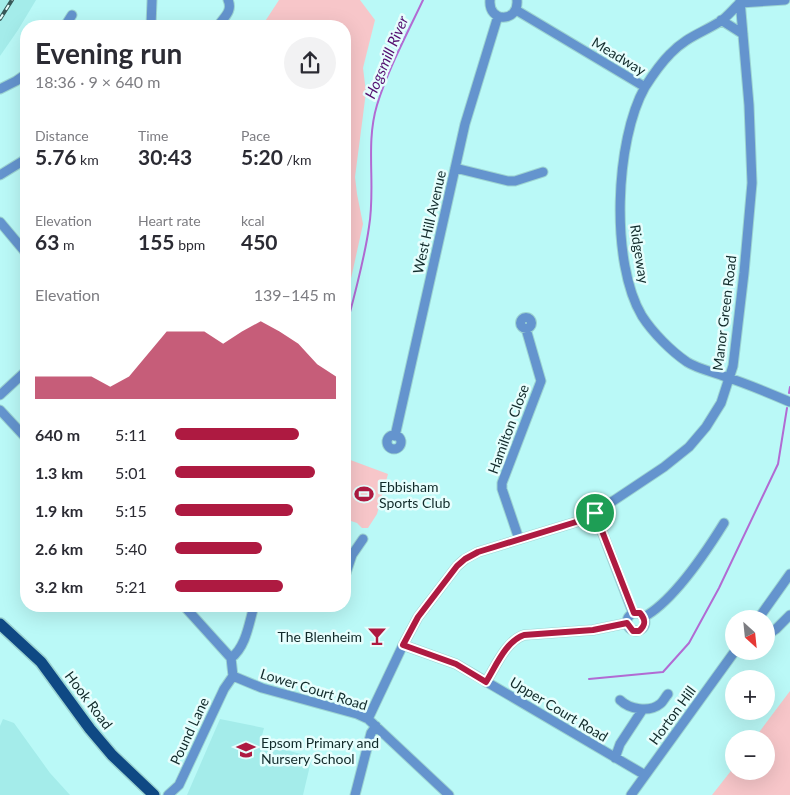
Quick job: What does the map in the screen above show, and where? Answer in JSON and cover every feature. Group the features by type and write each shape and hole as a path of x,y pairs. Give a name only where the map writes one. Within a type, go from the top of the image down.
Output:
{"main road":[{"name":"Hook Road","path":"0,624 41,662 90,729 112,755 154,795"}],"street":[{"path":"151,20 152,0"},
{"path":"223,20 229,12 230,5 228,0"},
{"path":"490,0 491,10 498,16 510,16 516,10 517,0"},
{"path":"740,1 785,0"},
{"name":"Meadway","path":"516,10 645,87 669,55 680,44 721,20 740,1"},
{"name":"Manor Green Road","path":"368,719 418,617 457,566 478,552 576,522 595,513 664,467 689,447 706,427 721,403 733,366 752,183 751,143 740,1"},
{"path":"68,20 72,15"},
{"name":"West Hill Avenue","path":"396,436 455,168 468,115 498,16"},
{"path":"721,20 743,34"},
{"path":"0,88 20,79"},
{"name":"Ridgeway","path":"645,87 634,114 622,168 622,246 632,295 642,316 672,350 688,363 790,402"},
{"path":"0,175 20,162"},
{"path":"455,168 508,181 515,181 543,172"},
{"path":"0,222 20,246"},
{"name":"Hamilton Close","path":"519,539 502,490 502,483 541,382 526,329"},
{"path":"0,394 20,376"},
{"path":"0,410 20,432"},
{"path":"595,513 634,613"},
{"path":"644,617 656,609 689,574 724,523"},
{"path":"351,558 363,539"},
{"path":"764,610 790,574"},
{"path":"189,612 231,658 233,676"},
{"path":"231,658 242,645 252,612"},
{"path":"634,613 640,613 644,617 645,622 639,631 633,631 627,623 630,616 634,613"},
{"path":"775,630 790,615"},
{"path":"486,682 508,646 518,637 593,630 627,623"},
{"name":"Upper Court Road","path":"403,645 456,664 645,775"},
{"name":"Horton Hill","path":"631,795 728,660"},
{"name":"Lower Court Road","path":"233,676 262,688 368,719 449,795"},
{"name":"Pound Lane","path":"168,795 179,785 224,689 233,676"},
{"path":"620,700 628,706 642,709 660,704 668,694"},
{"path":"615,758 620,744 642,709"},
{"path":"355,795 371,733 376,726"}],"shaded area":[{"path":"0,0 36,0 24,20 20,20 20,27 0,56"},
{"path":"279,0 360,0 375,20 363,68 366,92 355,177 363,224 351,279 351,20 266,20"},
{"name":"Ebbisham Sports Club","path":"351,460 388,474 377,514 368,528 362,528 357,523 351,521"},
{"path":"790,691 790,795 712,795 725,778 725,780 775,780 775,730 761,730 768,720 775,720 775,711"},
{"path":"3,719 14,723 50,773 70,795 0,795 0,726"},
{"name":"Epsom Primary and Nursery School","path":"220,719 264,728 260,743 312,757 303,795 187,795"}],"waterway":[{"name":"Hogsmill River","path":"351,308 362,266 371,212 373,120 381,92 392,65 423,0"},
{"path":"789,393 790,387"},
{"path":"589,679 663,672 689,643 719,588 778,464 787,408"}],"railway":[{"path":"0,19 12,0"}],"place":[{"name":"Ebbisham Sports Club","path":"364,494"},
{"name":"The Blenheim","path":"377,636"},
{"name":"Epsom Primary and Nursery School","path":"246,750"}],"route":[{"path":"595,513 634,613 640,613 644,617 645,622 639,631 633,631 627,623 593,630 518,637 508,646 486,682 456,664 403,645 418,617 457,566 465,559 478,552 576,522 595,513"}]}
